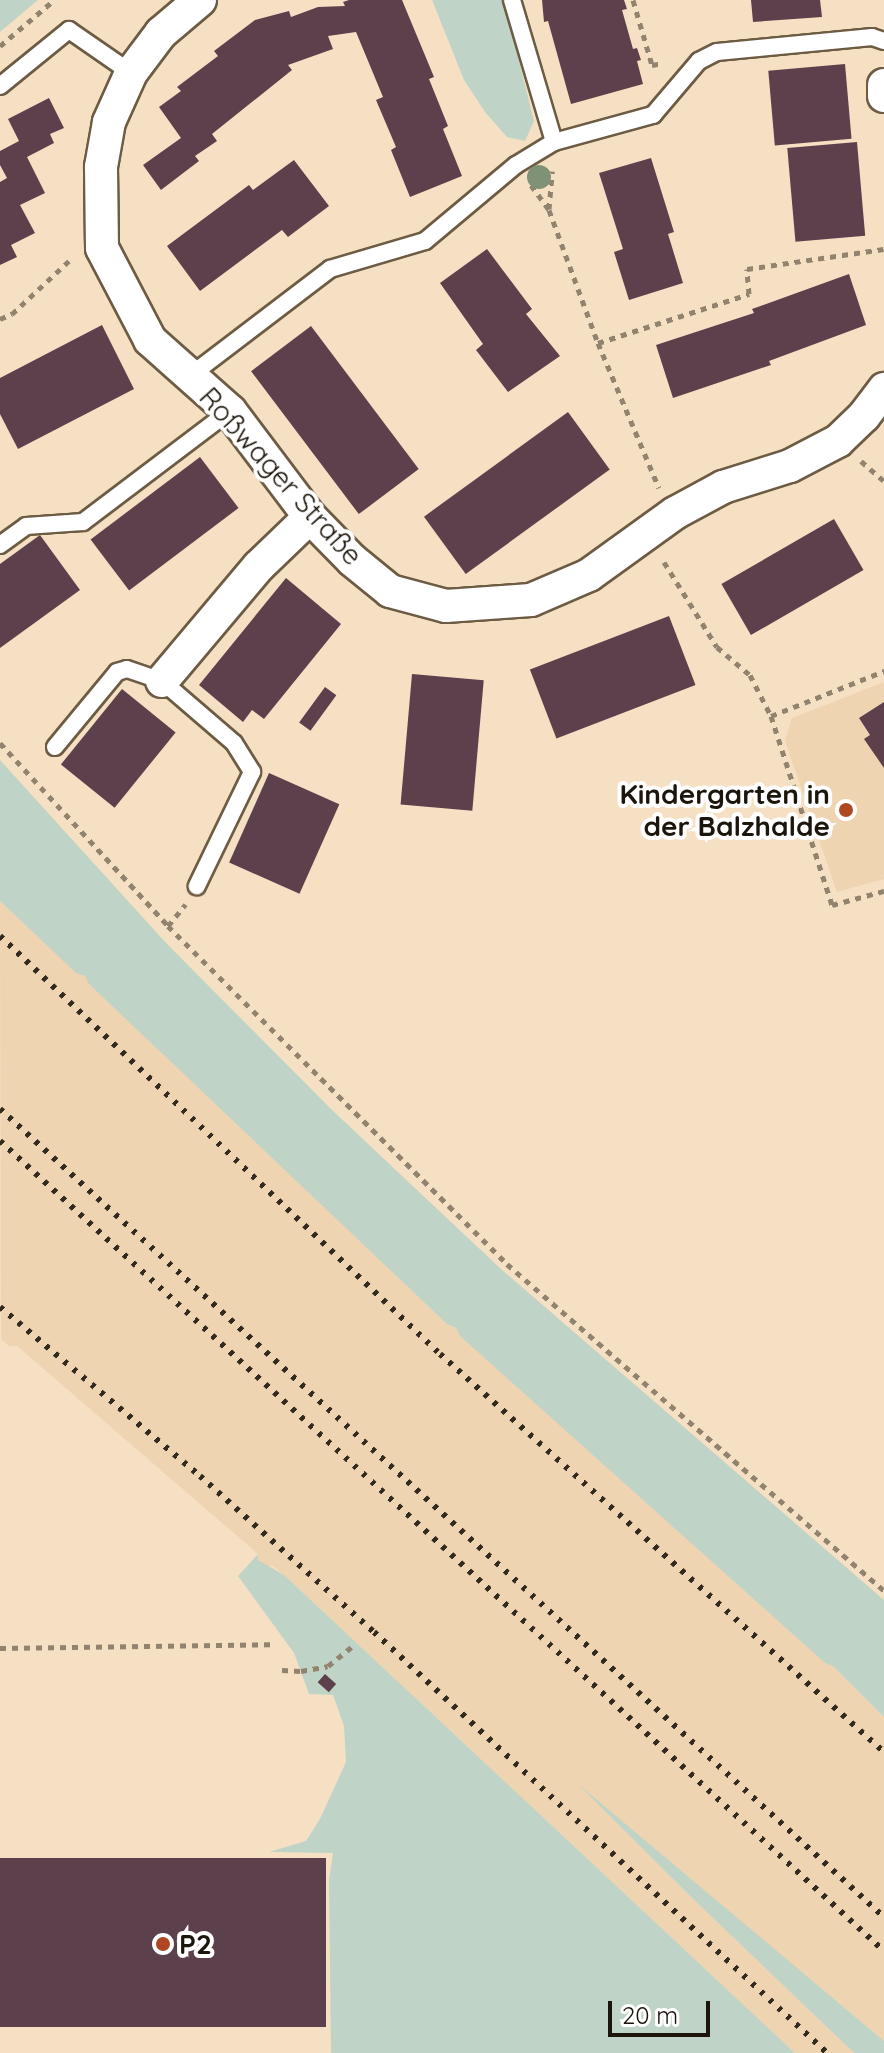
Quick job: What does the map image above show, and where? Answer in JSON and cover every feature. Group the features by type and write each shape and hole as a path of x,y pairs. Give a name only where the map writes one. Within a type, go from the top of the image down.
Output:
{"street":[{"name":"Roßwager Straße","path":"200,0 161,33 131,73 109,122 101,167 102,248 150,340 230,411 310,517 352,560 390,591 446,606 531,600 589,575 675,513 723,487 790,466 838,441 864,416 884,389"},
{"path":"884,85 884,96"},
{"path":"162,681 259,566 310,517"}],"lane":[{"path":"512,0 554,142"},
{"path":"0,86 69,30 131,73"},
{"path":"191,375 330,269 425,241 516,165 554,142 653,115 699,61 717,52 872,37 884,41"},
{"path":"0,545 26,526 83,522 230,411"},
{"path":"55,747 117,672 127,669 162,681 234,743 252,772 197,886"}],"path":[{"path":"0,46 54,0"},
{"path":"633,0 652,65 689,58 699,61"},
{"path":"549,210 651,476 675,513"},
{"path":"0,319 12,314 72,258 102,248"},
{"path":"598,343 749,294 747,269 884,249"},
{"path":"643,536 666,564 717,647 750,675 771,716 832,905 884,891"},
{"path":"771,716 884,671"},
{"path":"0,743 28,769 168,926 507,1264 884,1591"},
{"path":"168,926 178,916"},
{"path":"0,1648 272,1644"},
{"path":"282,1670 301,1671 328,1666 355,1644"}],"shaded area":[{"name":"Kindergarten in der Balzhalde","path":"884,682 884,879 837,892 785,741 792,718"},
{"path":"0,901 76,972 85,976 447,1324 456,1328 833,1666 884,1717 884,2041 599,1804 854,2053 795,2053 284,1575 273,1566 265,1566 258,1560 258,1554 17,1346 9,1346 1,1339"}],"green space":[{"path":"0,0 38,0 0,32"},
{"path":"432,0 504,0 534,121 525,141 507,137 485,112 464,80"},
{"path":"0,760 167,944 332,1110 501,1269 884,1600 884,1717 833,1666 825,1663 460,1336 456,1328 447,1324 89,984 85,976 76,973 0,901"},
{"path":"258,1554 258,1560 284,1575 795,2053 331,2053 329,1880 333,1853 269,1852 306,1841 320,1819 346,1762 344,1726 333,1695 309,1694 294,1653 238,1576"},
{"path":"578,1784 884,2041 884,2053 854,2053"}],"building":[{"path":"402,0 434,77 429,79 448,126 443,129 462,176 410,197 391,150 396,147 376,100 383,97 356,32 328,36 333,49 288,65 292,70 212,134 217,141 195,156 199,161 161,190 143,165 181,138 159,107 181,91 177,87 218,56 214,51 255,20 289,11 291,17 318,7 345,6 343,2"},
{"path":"542,0 624,0 627,9 622,10 633,49 637,48 641,60 637,61 643,84 571,104 548,21 544,22"},
{"path":"751,0 820,0 822,17 753,22"},
{"path":"845,64 852,139 775,145 768,71"},
{"path":"49,98 64,128 50,134 54,143 27,157 45,193 20,205 35,233 11,245 17,257 0,265 0,182 7,178 0,165 0,151 19,141 8,119"},
{"path":"857,142 865,236 795,242 787,148"},
{"path":"651,158 674,232 668,234 683,283 629,300 614,252 623,249 599,173"},
{"path":"294,160 329,206 288,237 282,230 200,291 167,246 249,185 253,190"},
{"path":"487,249 532,309 526,314 560,356 508,392 476,350 483,344 440,283"},
{"path":"849,274 866,325 769,361 771,365 673,398 656,345 754,313 752,309"},
{"path":"102,325 134,389 18,449 0,414 0,378"},
{"path":"311,326 419,469 359,514 251,371"},
{"path":"568,412 610,469 466,574 424,517"},
{"path":"200,457 239,508 129,591 91,539"},
{"path":"834,519 864,570 751,635 721,584"},
{"path":"40,535 80,590 0,648 0,564"},
{"path":"286,578 341,624 264,719 252,710 243,722 199,685"},
{"path":"669,616 696,685 556,738 530,669"},
{"path":"412,674 484,680 472,811 401,805"},
{"path":"325,687 336,695 310,731 299,723"},
{"path":"122,689 176,732 115,808 61,764"},
{"path":"884,702 884,768 864,739 870,735 859,718"},
{"path":"269,773 339,804 299,894 229,863"},
{"path":"325,1674 336,1684 329,1692 318,1682"},
{"name":"P2","path":"0,1858 326,1858 326,2027 0,2027"}],"railway":[{"path":"0,936 440,1354 884,1752"},
{"path":"0,1109 884,1917"},
{"path":"0,1141 884,1951"},
{"path":"0,1307 200,1476 374,1632 827,2053"}],"place":[{"name":"Kindergarten in der Balzhalde","path":"846,810"},
{"name":"P2","path":"163,1944"}]}
